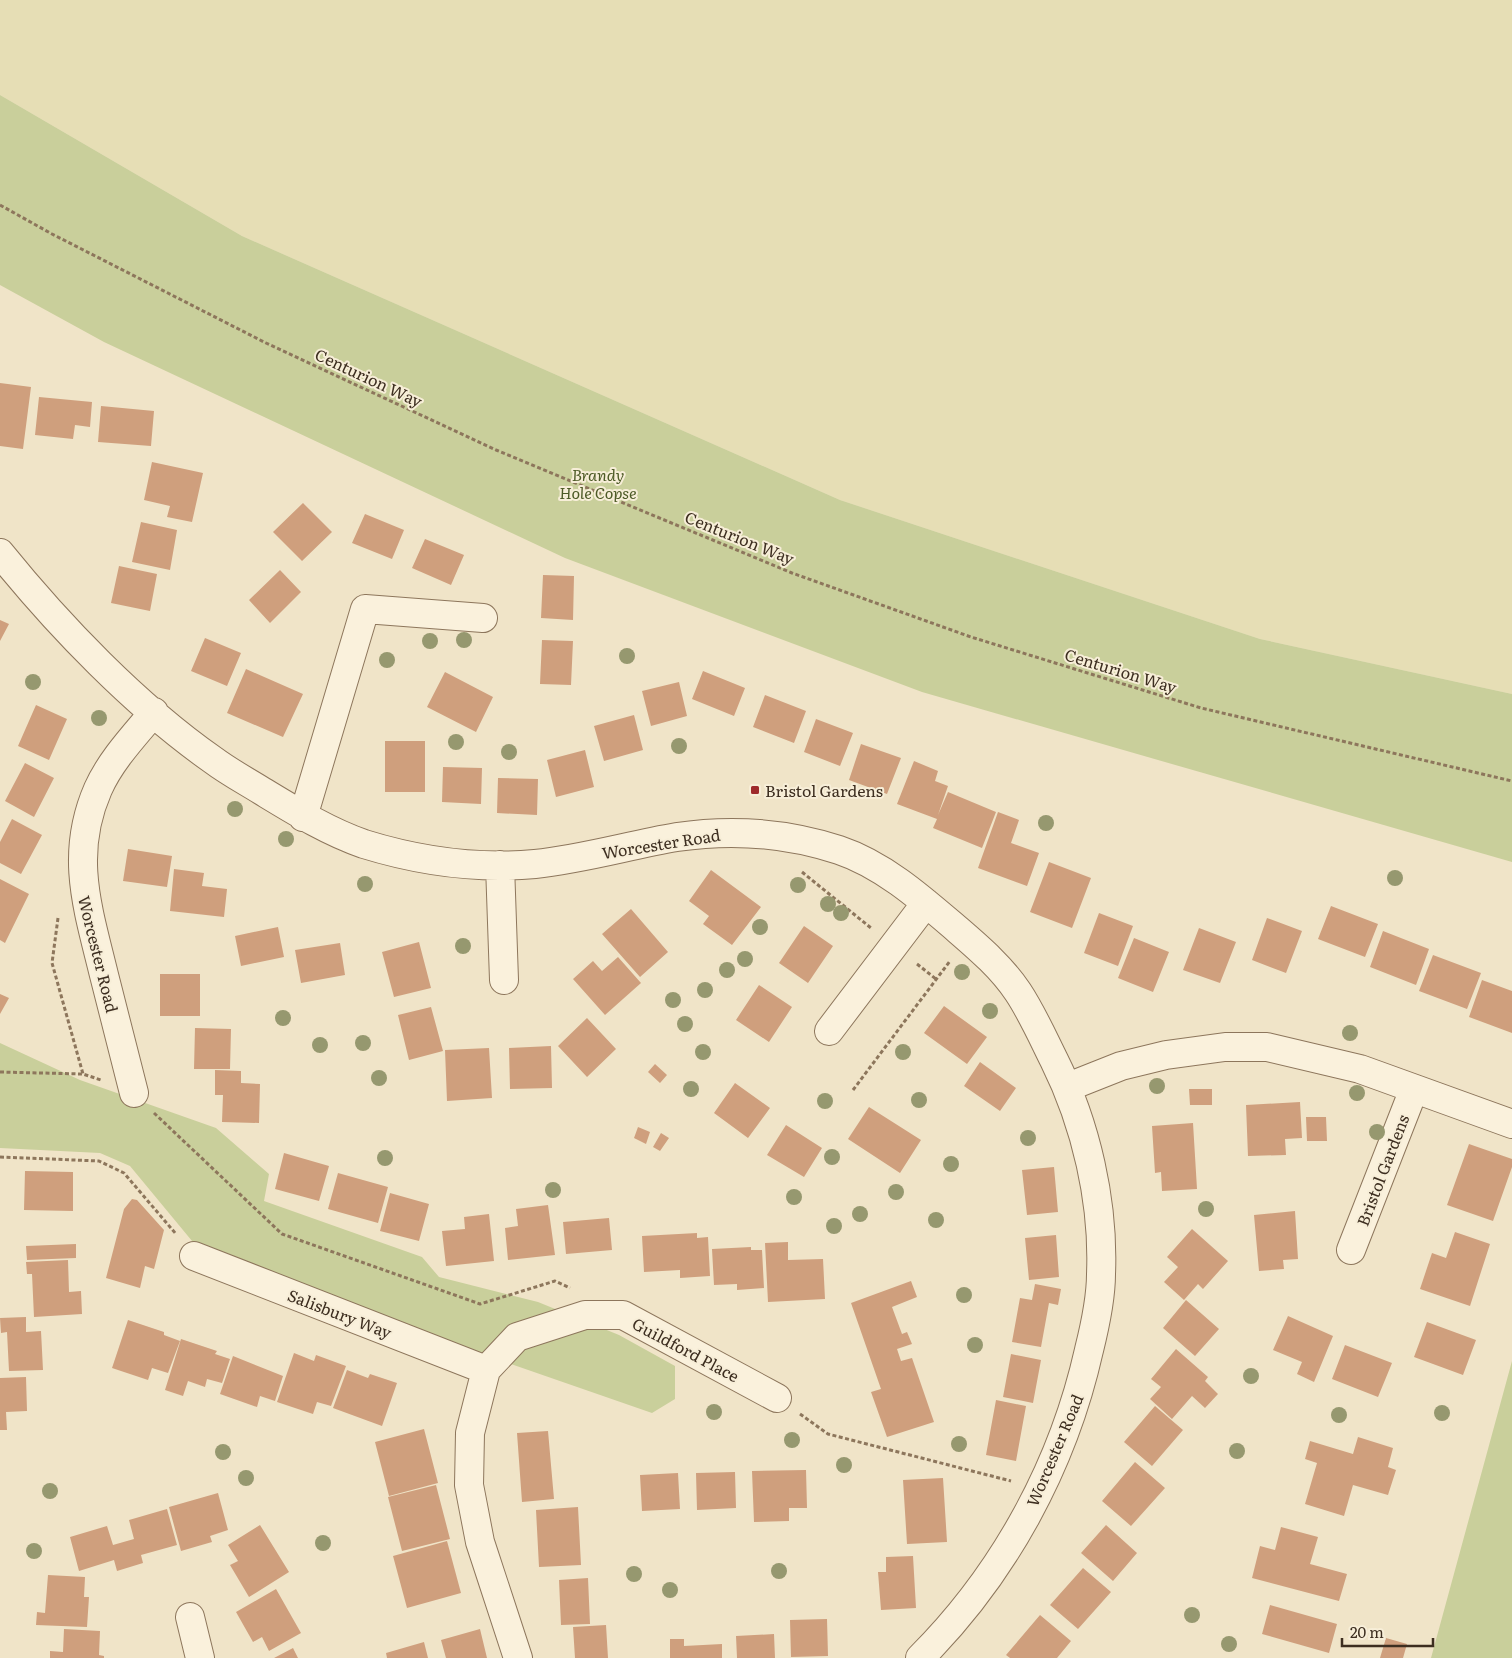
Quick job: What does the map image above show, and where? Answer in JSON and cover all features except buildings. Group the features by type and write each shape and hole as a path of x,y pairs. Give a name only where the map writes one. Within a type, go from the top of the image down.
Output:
{"street":[{"name":"Worcester Road","path":"0,553 111,675 212,760 303,817 366,844 410,855 454,863 500,866 538,864 679,837 730,832 786,837 842,851 884,872 926,902 988,956 1018,992 1068,1087 1087,1150 1099,1215 1102,1276 1093,1333 1082,1382 1063,1436 1040,1488 1017,1534 991,1575 964,1611 920,1658"},
{"path":"303,817 365,609 483,618"},
{"name":"Worcester Road","path":"134,1093 84,894 82,860 87,825 98,789 118,756 154,712"},
{"path":"500,866 504,980"},
{"path":"829,1031 926,902"},
{"path":"1068,1087 1121,1066 1166,1055 1226,1047 1267,1048 1360,1069 1512,1124"},
{"name":"Bristol Gardens","path":"1351,1250 1414,1089"},
{"name":"Salisbury Way","path":"194,1256 486,1370"},
{"name":"Guildford Place","path":"518,1658 480,1542 469,1485 470,1432 486,1370 517,1337 585,1315 623,1315 777,1398"},
{"path":"190,1617 200,1658"}],"path":[{"name":"Centurion Way","path":"0,205 266,343 496,450 792,573 972,637 1201,708 1512,781"},
{"path":"786,837 785,859 936,979"},
{"path":"853,1090 967,938"},
{"path":"0,1072 83,1074 134,1093 282,1234 480,1304 555,1281 572,1290"},
{"path":"0,1156 100,1161 124,1172 194,1256"},
{"path":"777,1398 828,1434 1040,1488"}],"shaded area":[{"path":"0,0 1512,0 1512,694 1260,639 840,500 242,236 0,95"}],"green space":[{"name":"Brandy Hole Copse","path":"0,95 242,236 840,500 1260,639 1512,694 1512,862 922,692 565,558 104,342 0,285"},
{"path":"0,1043 80,1080 216,1128 269,1174 264,1201 422,1257 439,1277 538,1302 619,1335 675,1366 675,1399 652,1413 459,1346 197,1247 130,1166 100,1153 0,1148"},
{"path":"1512,1361 1512,1658 1431,1658"}],"place":[{"name":"Bristol Gardens","path":"755,790"}]}
